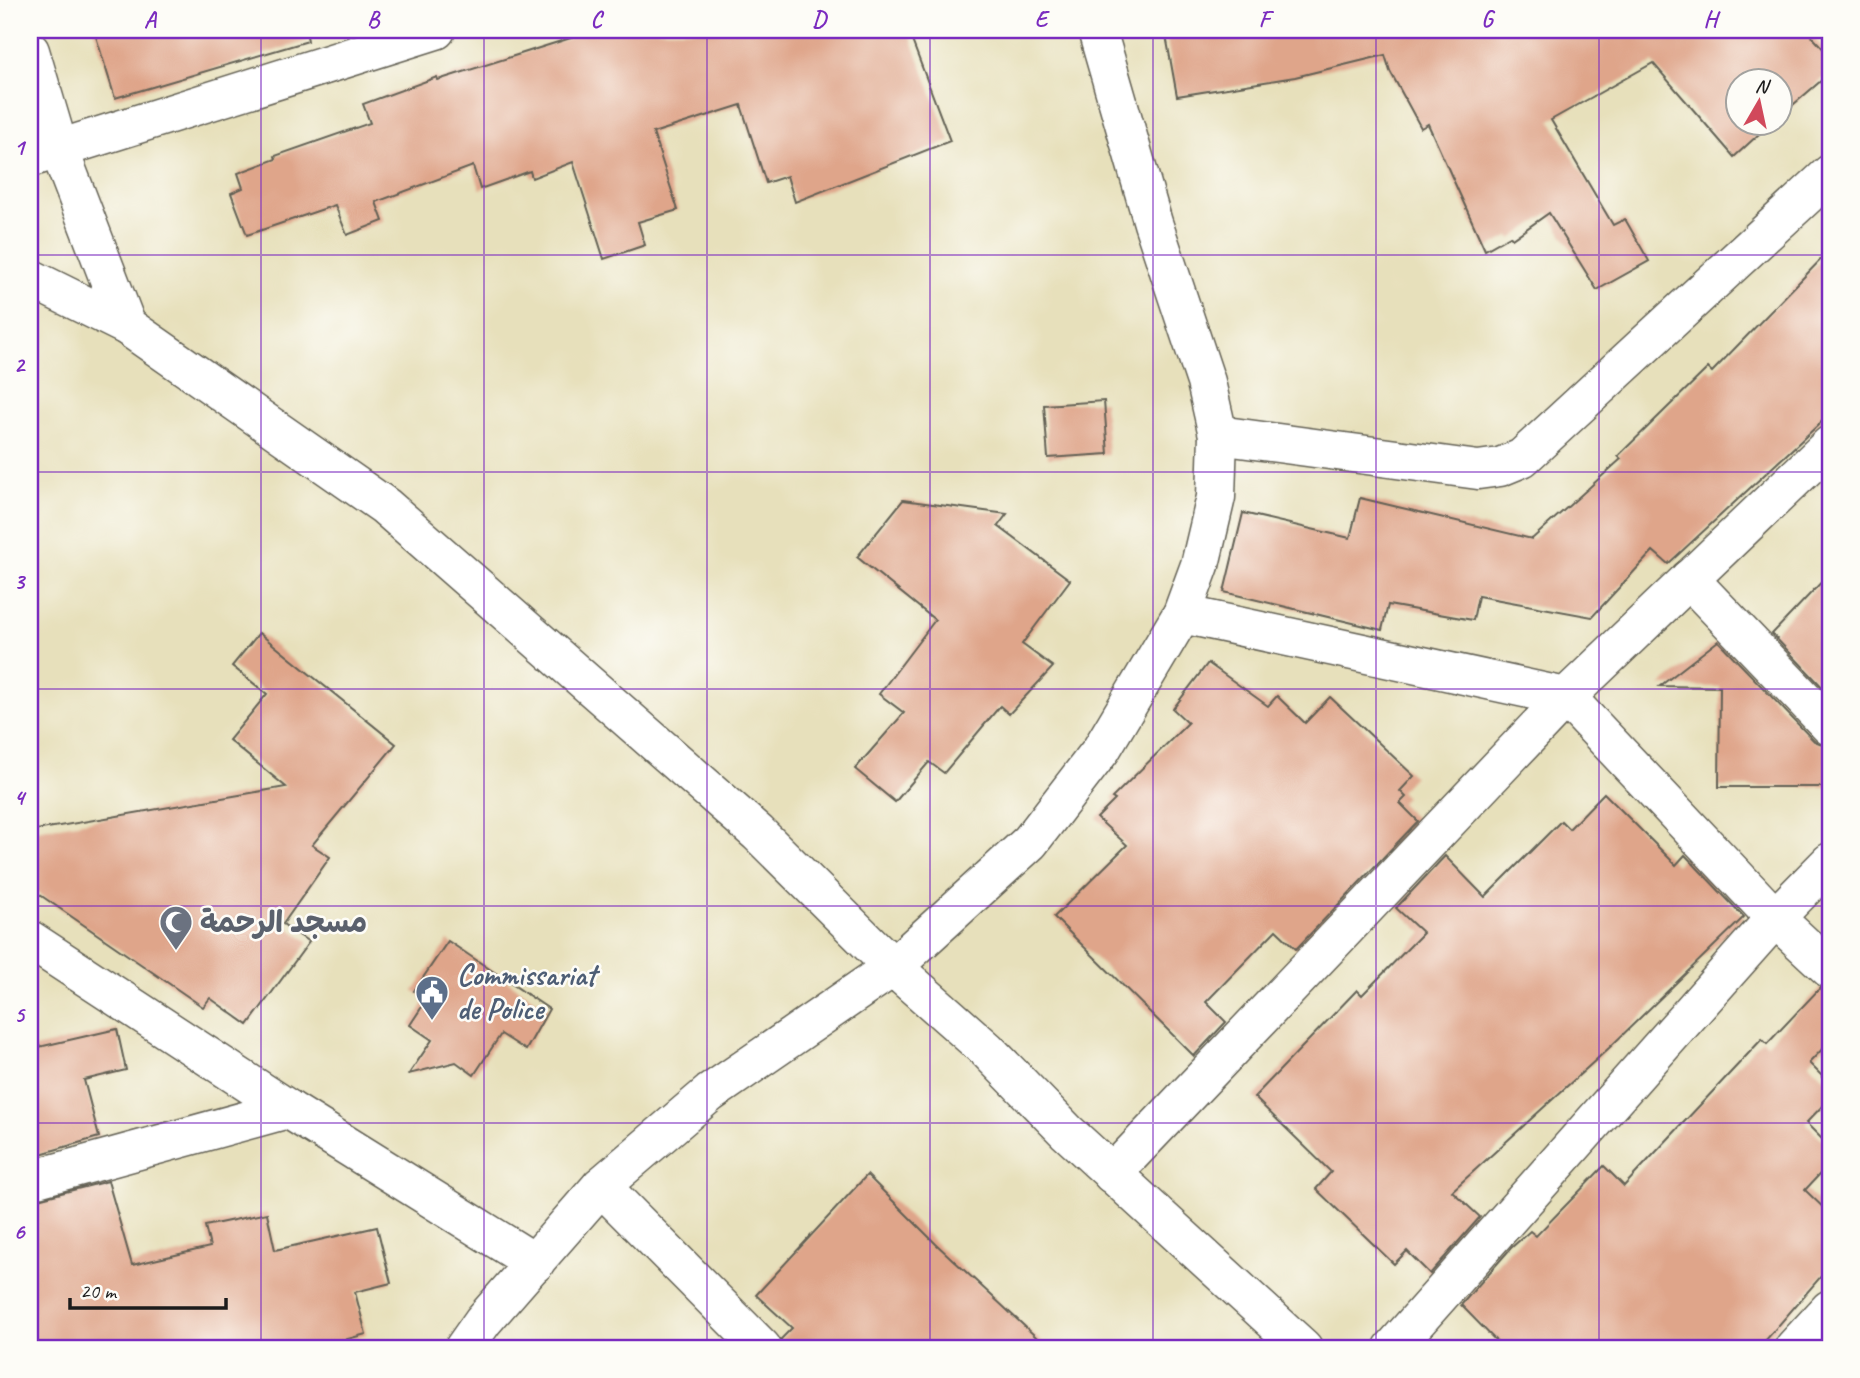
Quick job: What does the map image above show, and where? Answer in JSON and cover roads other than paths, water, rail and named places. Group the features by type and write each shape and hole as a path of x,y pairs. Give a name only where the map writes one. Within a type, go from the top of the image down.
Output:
{"street":[{"path":"44,153 436,30"},
{"path":"436,1348 473,1335 601,1186 710,1093 894,967 1030,842 1101,750 1182,614 1200,565 1216,497 1218,435 1206,382 1153,223 1097,30"},
{"path":"30,51 44,153 127,326"},
{"path":"1218,435 1478,471 1500,467 1522,458 1830,174"},
{"path":"30,278 127,326 385,506 748,824 894,967 987,1050 1112,1174 1303,1348"},
{"path":"1112,1174 1566,698 1830,445"},
{"path":"1689,579 1830,726"},
{"path":"1182,614 1566,698 1775,918 1830,969"},
{"path":"1393,1348 1775,918 1830,862"},
{"path":"30,940 288,1109 535,1263"},
{"path":"30,1180 288,1109"},
{"path":"601,1186 762,1348"},
{"path":"1794,1348 1830,1309"}],"place":[{"name":"مسجد الرحمة","path":"176,952"},
{"name":"Commissariat de Police","path":"432,1022"}]}
